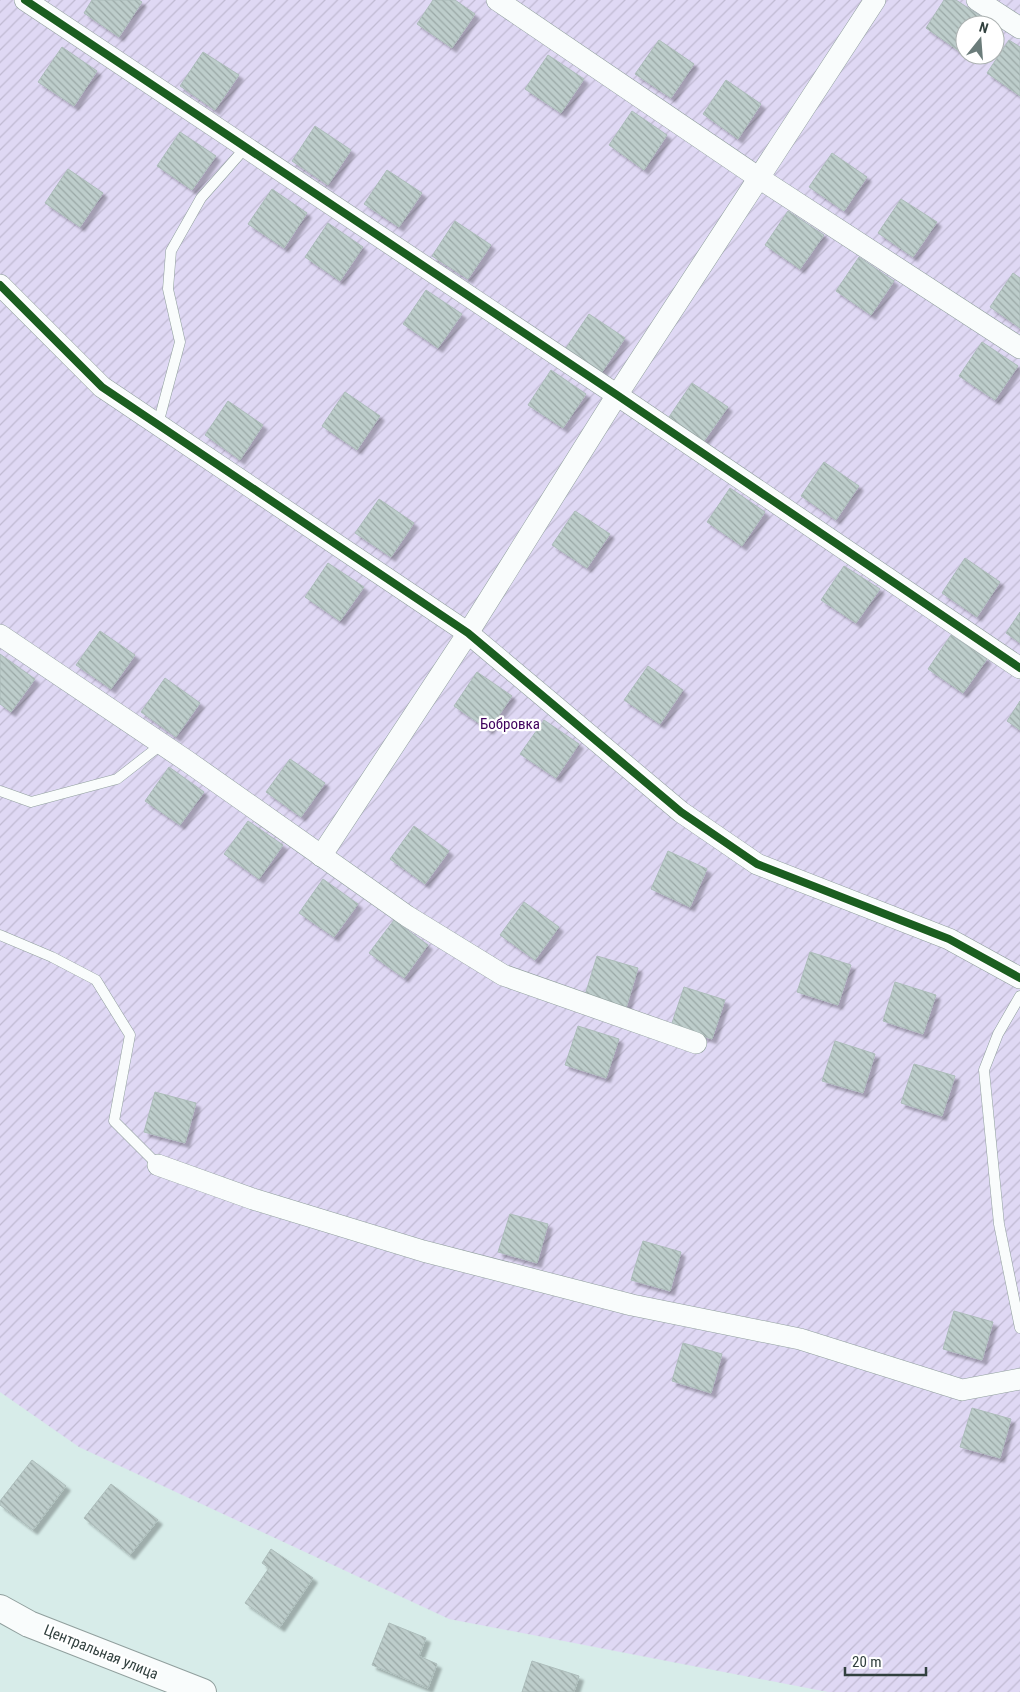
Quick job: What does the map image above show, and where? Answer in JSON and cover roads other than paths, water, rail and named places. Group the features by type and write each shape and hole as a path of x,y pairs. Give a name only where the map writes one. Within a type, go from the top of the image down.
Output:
{"street":[{"path":"25,0 617,395 1020,668"},
{"path":"497,0 759,178 1020,348"},
{"path":"321,856 468,633 617,395 875,0"},
{"path":"977,0 1020,28"},
{"path":"0,285 102,387 468,633 681,812 757,864 948,939 1020,978"},
{"path":"0,635 162,744 408,916 503,975 696,1043"},
{"path":"158,1165 253,1199 423,1251 632,1304 800,1339 962,1390 1020,1380"},
{"name":"Центральная улица","path":"0,1608 29,1624 203,1692"}],"lane":[{"path":"158,424 180,342 168,289 171,251 201,198 246,147"},
{"path":"0,791 32,802 117,779 162,744"},
{"path":"0,935 52,957 96,980 130,1035 114,1122 158,1165"},
{"path":"1020,996 998,1034 984,1070 999,1224 1020,1328"}],"park label":[{"name":"Бобровка","path":"510,724"}]}
